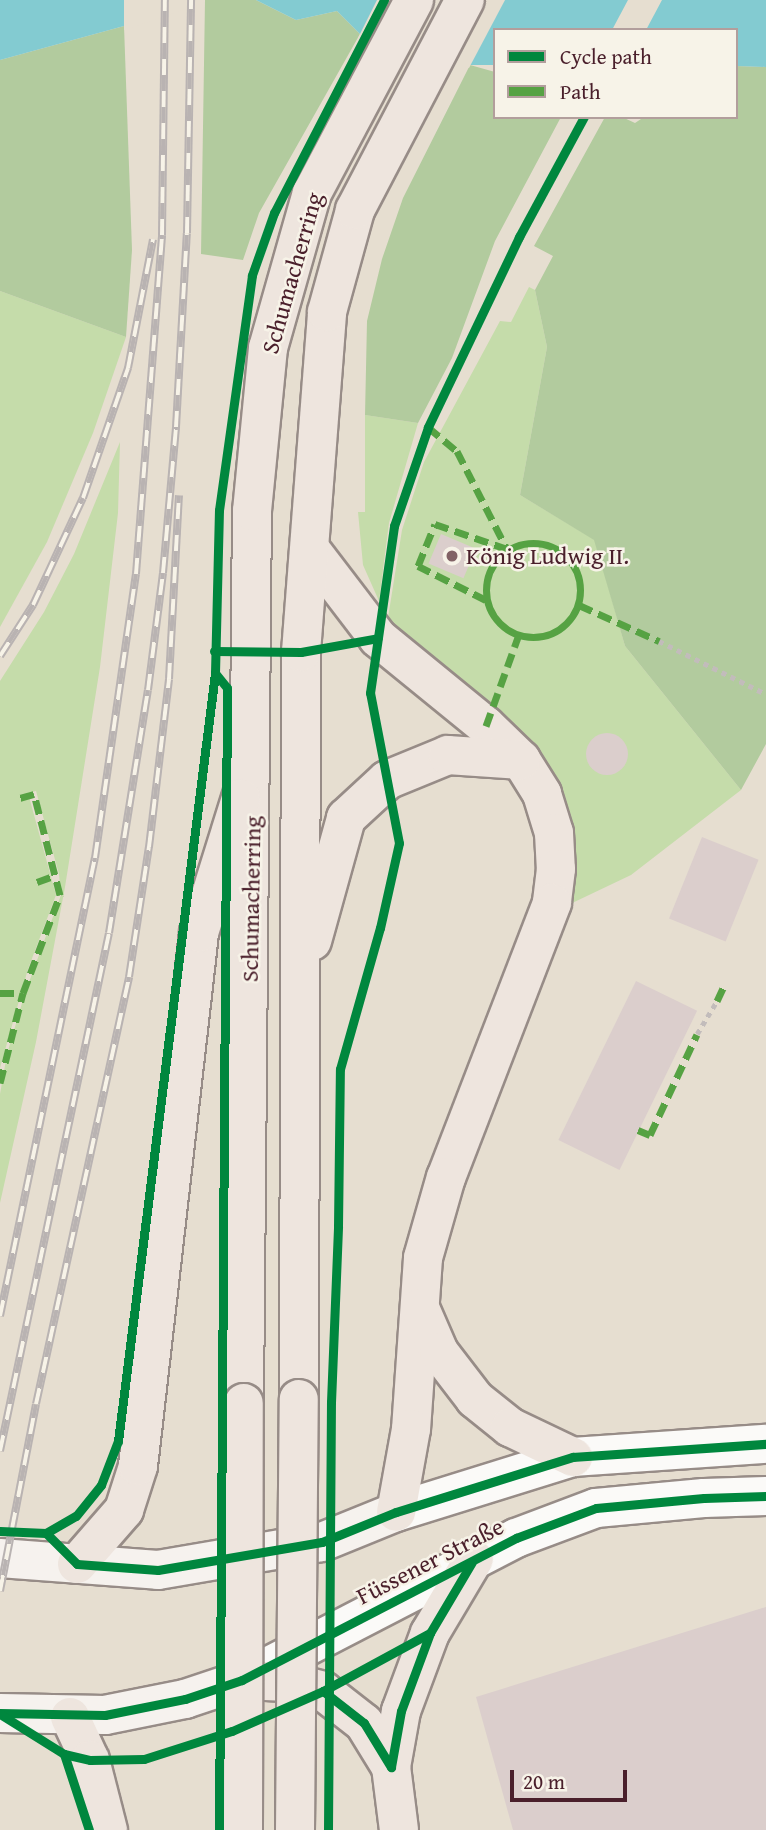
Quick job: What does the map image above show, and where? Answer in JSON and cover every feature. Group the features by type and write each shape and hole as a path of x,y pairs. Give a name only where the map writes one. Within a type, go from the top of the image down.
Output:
{"main road":[{"name":"Schumacherring","path":"243,1830 252,511 268,348 312,193 414,0"},
{"name":"Schumacherring","path":"295,1830 301,652 327,312 355,210 465,0"},
{"path":"310,549 378,638 486,726 521,760 542,794 554,834 556,869 552,903 446,1177 423,1258 411,1429 396,1512"},
{"path":"298,990 346,818 387,780 448,755 521,760"},
{"path":"77,1564 124,1510 138,1466 199,933 252,767"},
{"path":"418,1304 439,1352 475,1399 510,1427 573,1457"},
{"name":"Füssener Straße","path":"0,1558 158,1570 322,1542 396,1512"},
{"path":"399,1830 391,1767 401,1712 430,1633 474,1559"},
{"path":"242,1680 288,1682 323,1691 364,1723 391,1767"},
{"name":"Füssener Straße","path":"0,1713 69,1717 147,1709 242,1680"},
{"path":"69,1717 90,1760 108,1830"}],"street":[{"name":"Füssener Straße","path":"396,1512 573,1457 766,1444"},
{"name":"Füssener Straße","path":"242,1680 516,1538 596,1508 704,1498 766,1496"}],"path":[{"path":"659,641 766,694"},
{"path":"697,1034 717,1001"}],"green space":[{"path":"205,0 256,0 296,20 337,11 360,34 259,213 243,260 201,254"},
{"path":"124,26 132,250 126,337 0,291 0,60"},
{"path":"470,65 493,71 493,119 560,119 495,241 452,358 418,423 365,415 367,321 382,259 403,198"},
{"path":"738,66 766,67 766,744 741,790 625,646 594,540 520,495 547,347 535,290 553,256 534,246 604,119 626,119 635,123 641,119 738,119"},
{"path":"529,287 535,290 547,347 520,495 595,540 625,646 741,790 631,875 568,905 557,791 531,742 495,707 387,624 402,530 424,462 500,321 511,322"},
{"path":"0,291 126,337 93,433 47,542 0,627"},
{"path":"365,415 418,423 389,523 379,601 363,565 358,512 365,512"},
{"path":"120,442 118,513 100,667 65,887 36,1042 0,1203 0,1094 7,1054 25,993 61,895 59,874 36,791 28,793 56,895 28,969 0,1068 0,681 44,612 74,554"}],"water":[{"path":"0,0 202,0 124,26 0,60"},
{"path":"256,0 766,0 766,67 738,66 738,28 493,28 493,65 470,65 360,34 337,11 296,20"}],"pier":[{"path":"124,0 205,0 203,3 124,30"},
{"path":"377,0 505,0 469,68 358,38"},
{"path":"628,0 662,0 647,28 613,28"}],"building":[{"name":"König Ludwig II.","path":"441,534 476,549 463,578 428,563"},
{"path":"607,733 622,739 628,754 622,769 607,775 592,769 586,754 592,739"},
{"path":"702,837 759,860 726,941 669,919"},
{"path":"636,981 697,1011 620,1170 558,1140"},
{"path":"766,1607 766,1830 513,1830 476,1697"}],"railway":[{"path":"0,1316 95,858 136,574 162,235 165,0"},
{"path":"0,1451 109,933 148,690 163,573 176,427 187,233 191,0"},
{"path":"0,656 33,605 83,498 128,368 153,239"},
{"path":"0,1591 36,1404 129,977 149,847 169,679 179,495"}],"marked path":[{"path":"428,427 457,451 507,549"},
{"path":"486,600 418,566 435,524 507,549"},
{"path":"533,543 551,546 566,557 577,572 580,590 577,608 566,623 551,634 533,637 515,634 500,623 489,608 486,590 489,572 500,557 515,546 533,543"},
{"path":"579,605 659,641"},
{"path":"486,726 518,637"},
{"path":"0,1083 23,993 60,895 34,794 16,799"},
{"path":"37,882 56,875"},
{"path":"717,1001 725,984"},
{"path":"0,993 23,993"},
{"path":"638,1130 650,1135 697,1034"}],"cycle path":[{"path":"0,1531 46,1533 76,1516 101,1485 118,1441 215,673 219,510 252,275 274,213 384,0"},
{"path":"328,1830 331,1402 338,1226 340,1069 380,928 399,843 370,693 394,526 428,427 519,237 583,119"},
{"path":"214,651 301,652 378,638"},
{"path":"215,673 227,688 219,1830"},
{"path":"46,1533 77,1564 158,1570 322,1542 396,1512 573,1457 766,1444"},
{"path":"0,1713 105,1715 185,1699 242,1680 516,1538 596,1508 704,1498 766,1496"},
{"path":"391,1767 401,1711 430,1633 472,1562"},
{"path":"64,1754 90,1760 144,1759 232,1731 323,1691 430,1633"},
{"path":"323,1691 364,1723 391,1767"},
{"path":"0,1714 64,1754 89,1830"}],"place":[{"name":"König Ludwig II.","path":"452,556"}]}
